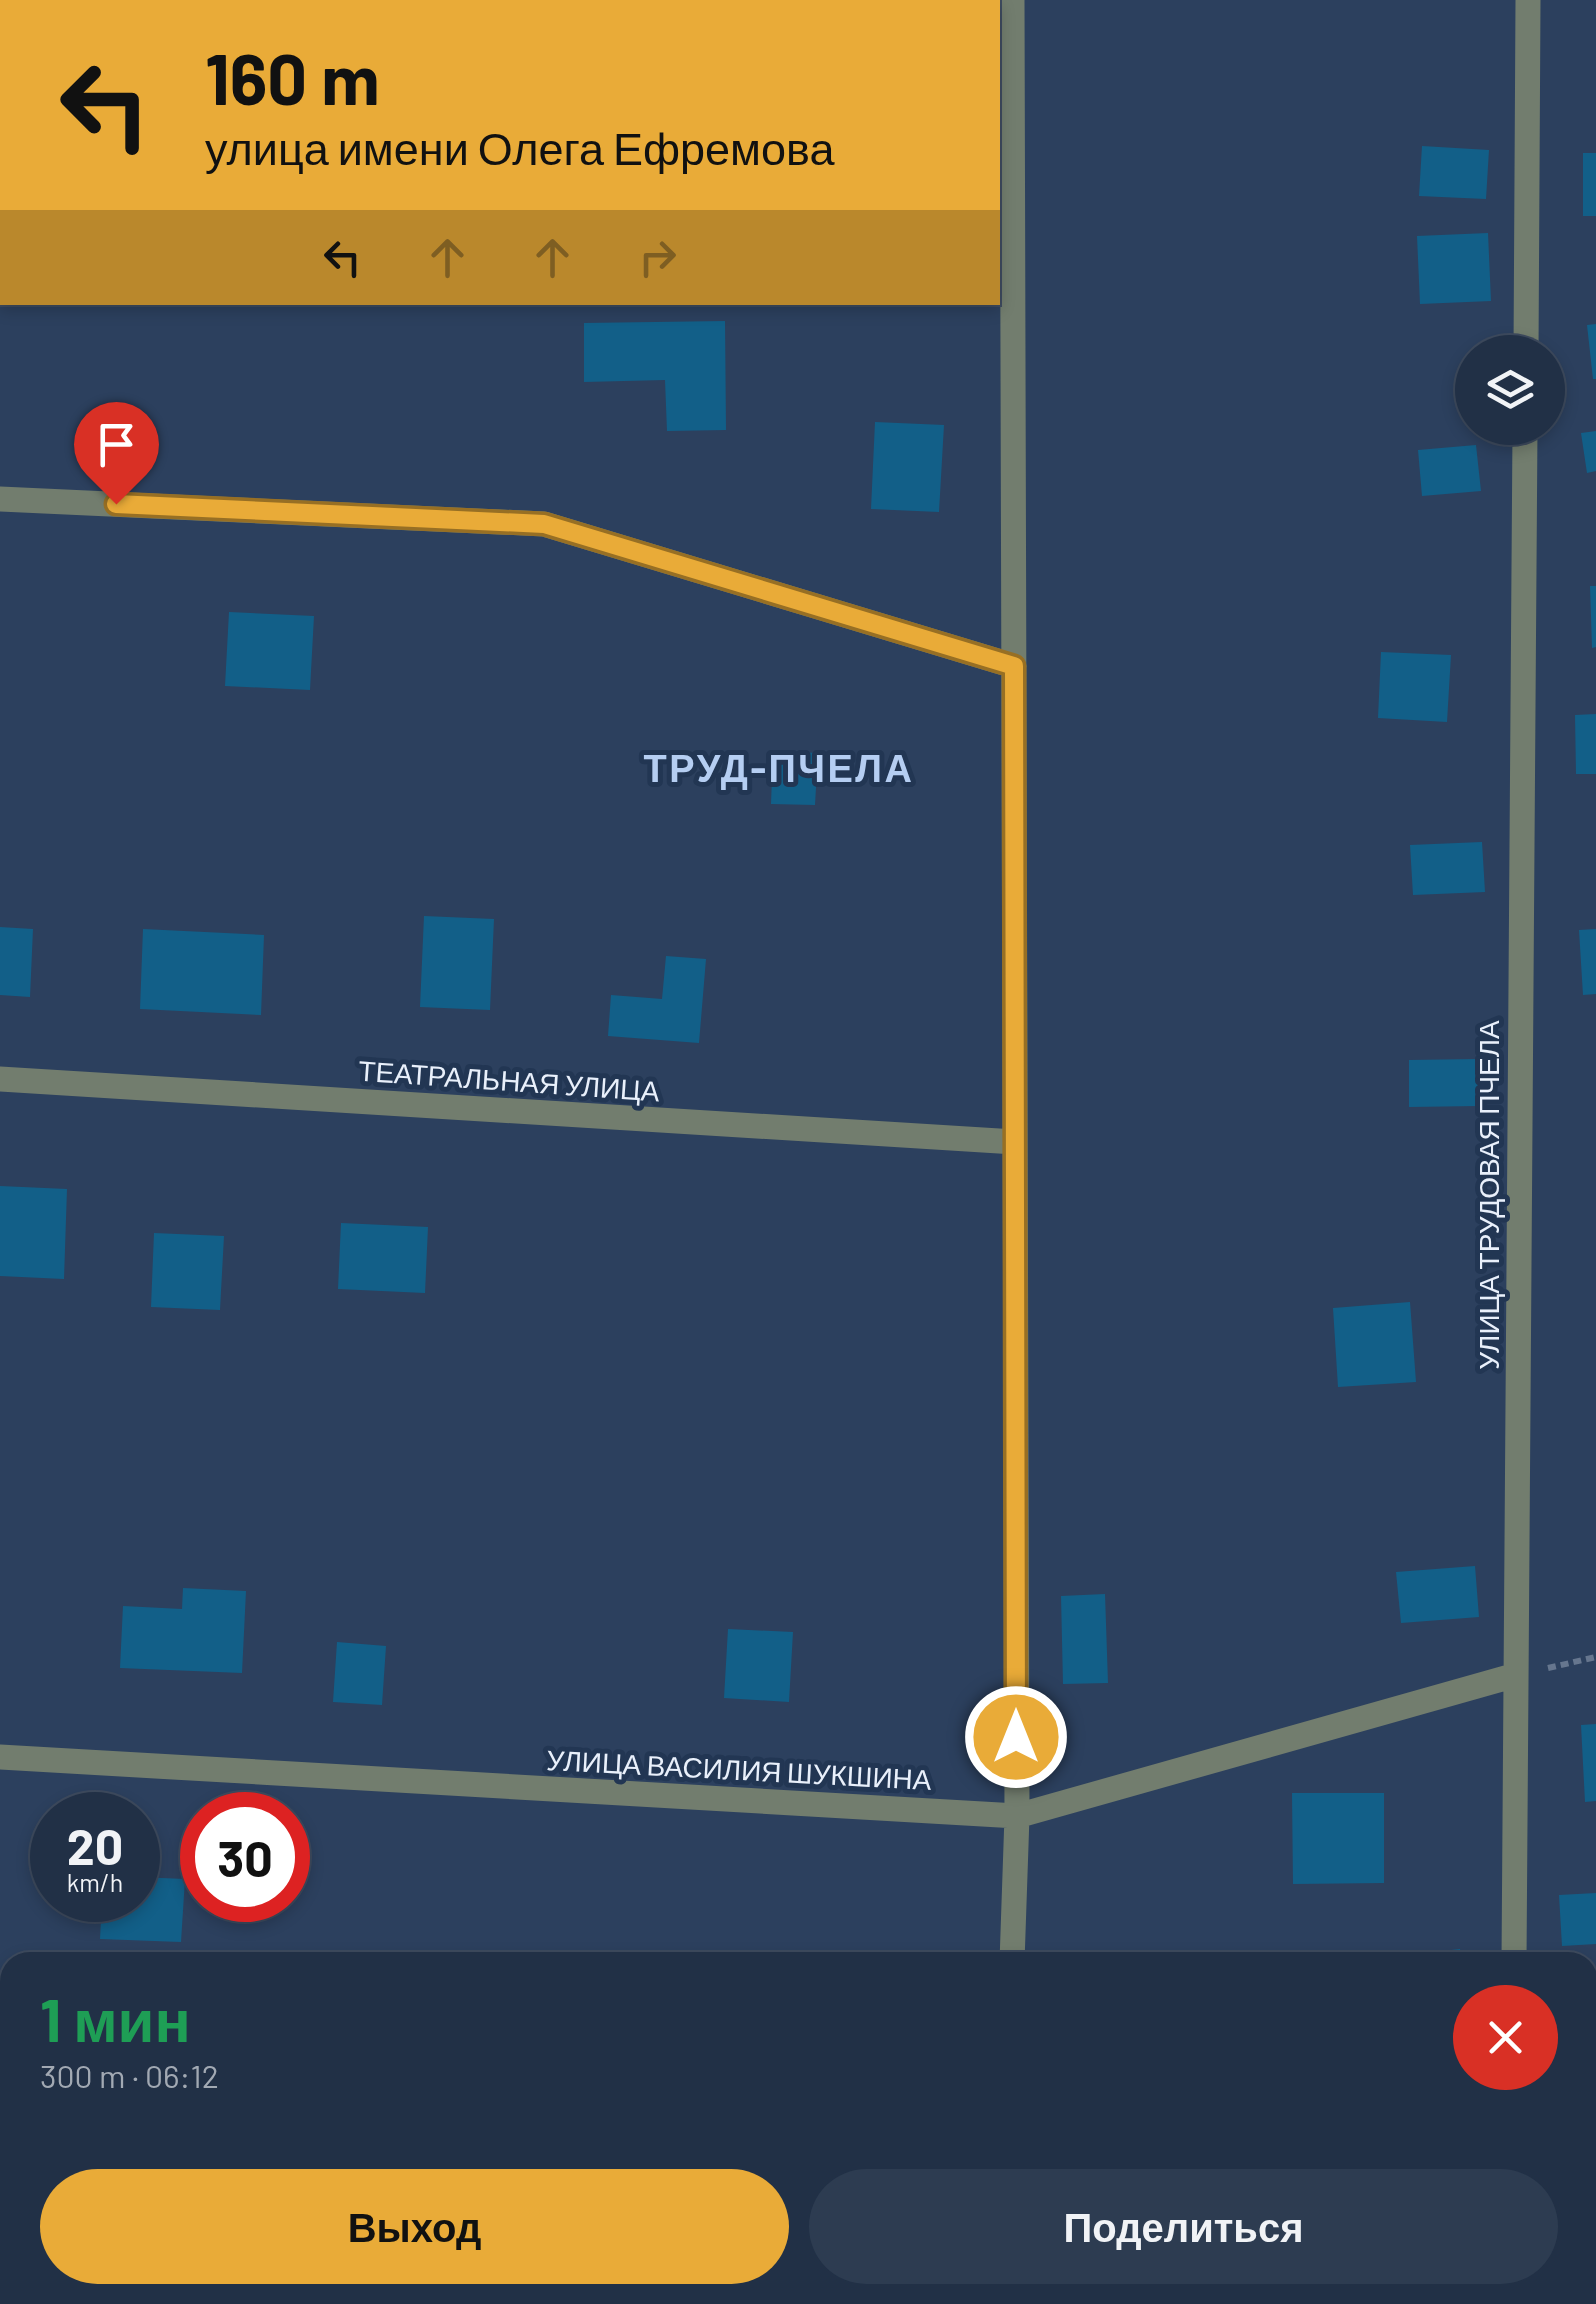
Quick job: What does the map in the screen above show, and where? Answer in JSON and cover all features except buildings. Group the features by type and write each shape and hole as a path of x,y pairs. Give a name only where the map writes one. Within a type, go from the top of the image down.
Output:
{"street":[{"path":"1012,0 1017,1816 1012,1952"},
{"path":"1526,335 1528,0"},
{"name":"УЛИЦА ТРУДОВАЯ ПЧЕЛА","path":"1514,1952 1525,445"},
{"path":"0,499 544,524 1014,666"},
{"name":"ТЕАТРАЛЬНАЯ УЛИЦА","path":"0,1079 1015,1142"},
{"name":"УЛИЦА ВАСИЛИЯ ШУКШИНА","path":"0,1757 1017,1816 1516,1675"}],"path":[{"path":"1516,1675 1596,1657"}],"district":[{"name":"ТРУД-ПЧЕЛА","path":"779,769"}],"route":[{"path":"116,504 544,524 1014,666 1016,1737"}]}
